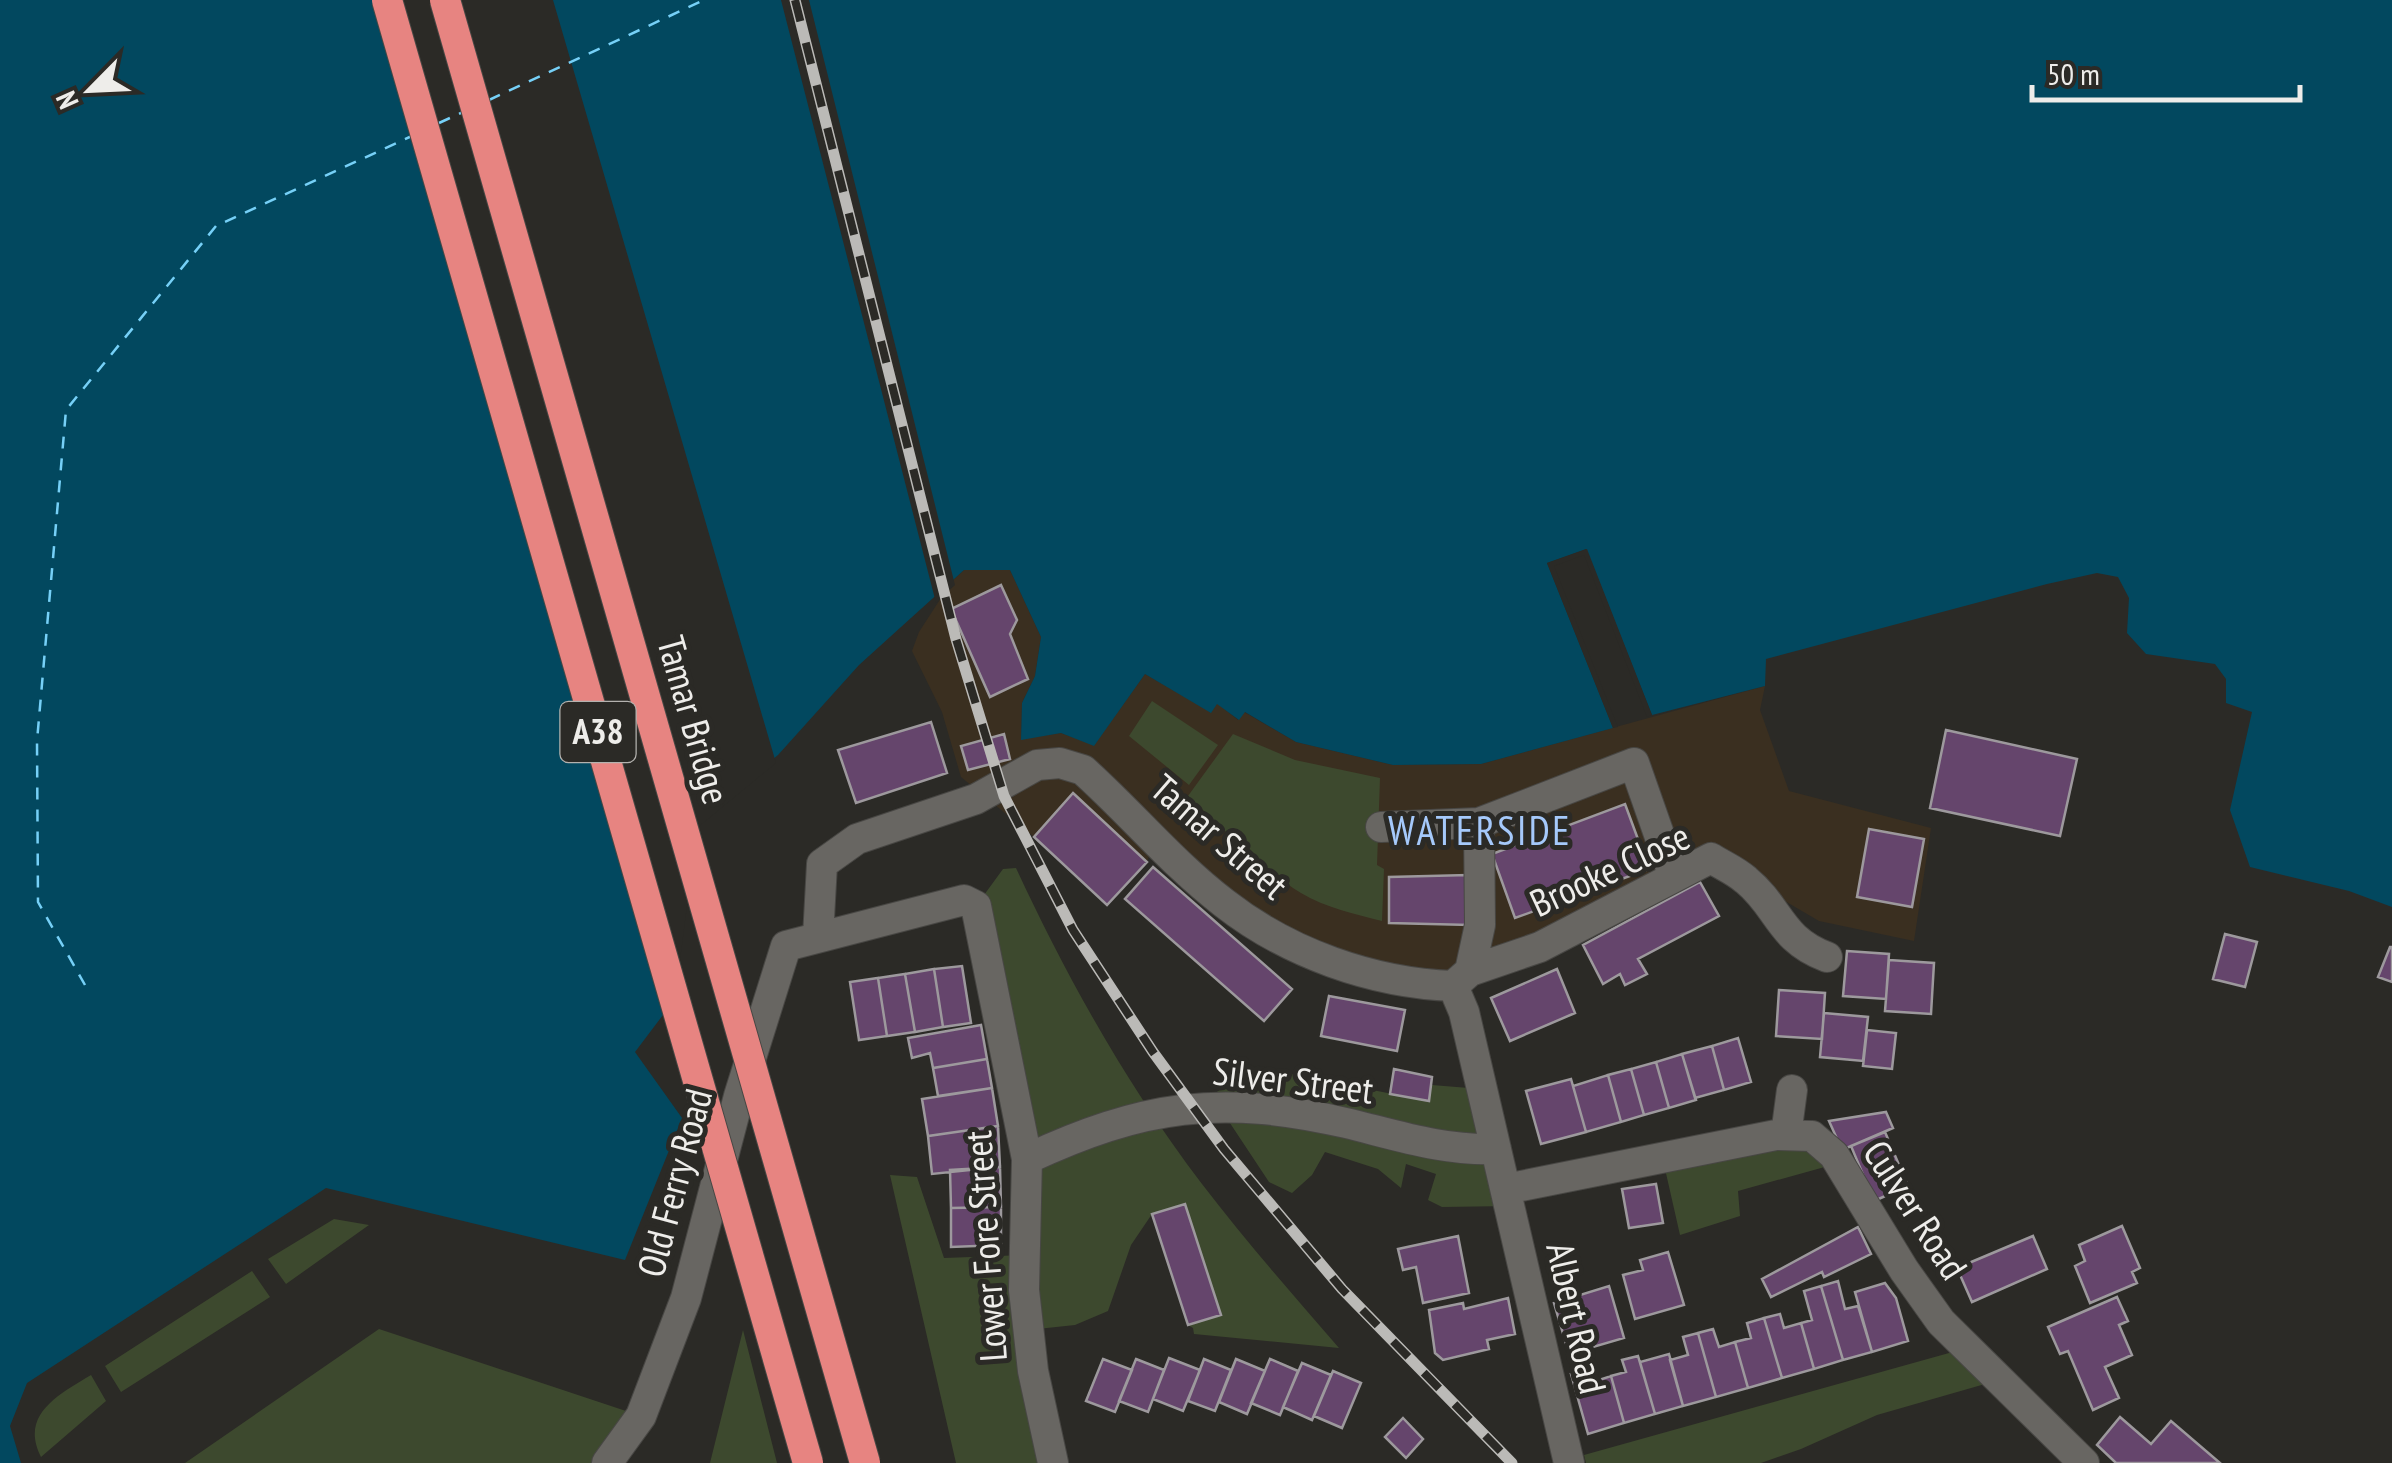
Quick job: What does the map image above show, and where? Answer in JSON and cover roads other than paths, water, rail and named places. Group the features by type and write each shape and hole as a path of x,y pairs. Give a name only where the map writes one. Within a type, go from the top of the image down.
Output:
{"highway":[{"name":"A38","path":"387,0 808,1463"},
{"name":"Tamar Bridge","path":"444,0 865,1463"}],"street":[{"name":"Tamar Street","path":"818,937 822,864 856,839 976,799 1037,765 1060,763 1083,770 1220,901 1258,928 1316,956 1413,984 1461,979"},
{"path":"1381,826 1479,824 1634,763 1674,877"},
{"path":"1479,824 1480,925 1461,979 1464,1012 1506,1189 1786,1135 1792,1090"},
{"name":"Brooke Close","path":"1461,979 1540,948 1711,858 1746,880 1786,932 1808,950 1827,956"},
{"name":"Old Ferry Road","path":"607,1463 641,1416 686,1298 739,1096 786,946 964,900 976,906"},
{"name":"Lower Fore Street","path":"976,906 1027,1160 1024,1290 1033,1371 1053,1463"},
{"name":"Silver Street","path":"1027,1160 1084,1133 1148,1114 1218,1105 1342,1122 1464,1150 1496,1149"},
{"name":"Culver Road","path":"1786,1135 1812,1136 1834,1155 1904,1270 1941,1322 2084,1463"},
{"name":"Albert Road","path":"1506,1189 1569,1463"}],"water":[{"path":"0,0 2392,0 2392,907 2349,891 2250,867 2230,810 2252,712 2226,703 2226,679 2215,664 2146,654 2127,633 2129,598 2118,577 2097,573 2047,584 1766,659 1765,686 1652,715 1586,549 1547,563 1613,728 1481,764 1393,765 1296,742 1245,712 1239,720 1217,704 1211,713 1145,674 1094,746 1061,733 1021,740 1022,703 1035,676 1041,637 1010,570 964,570 859,665 778,755 693,825 669,1007 635,1052 682,1118 625,1260 326,1188 27,1383 10,1426 21,1463 0,1463"}],"railway":[{"path":"795,0 956,639 1004,796 1073,930 1153,1052 1224,1149 1342,1289 1512,1463"}],"district":[{"name":"WATERSIDE","path":"1480,831"}]}
